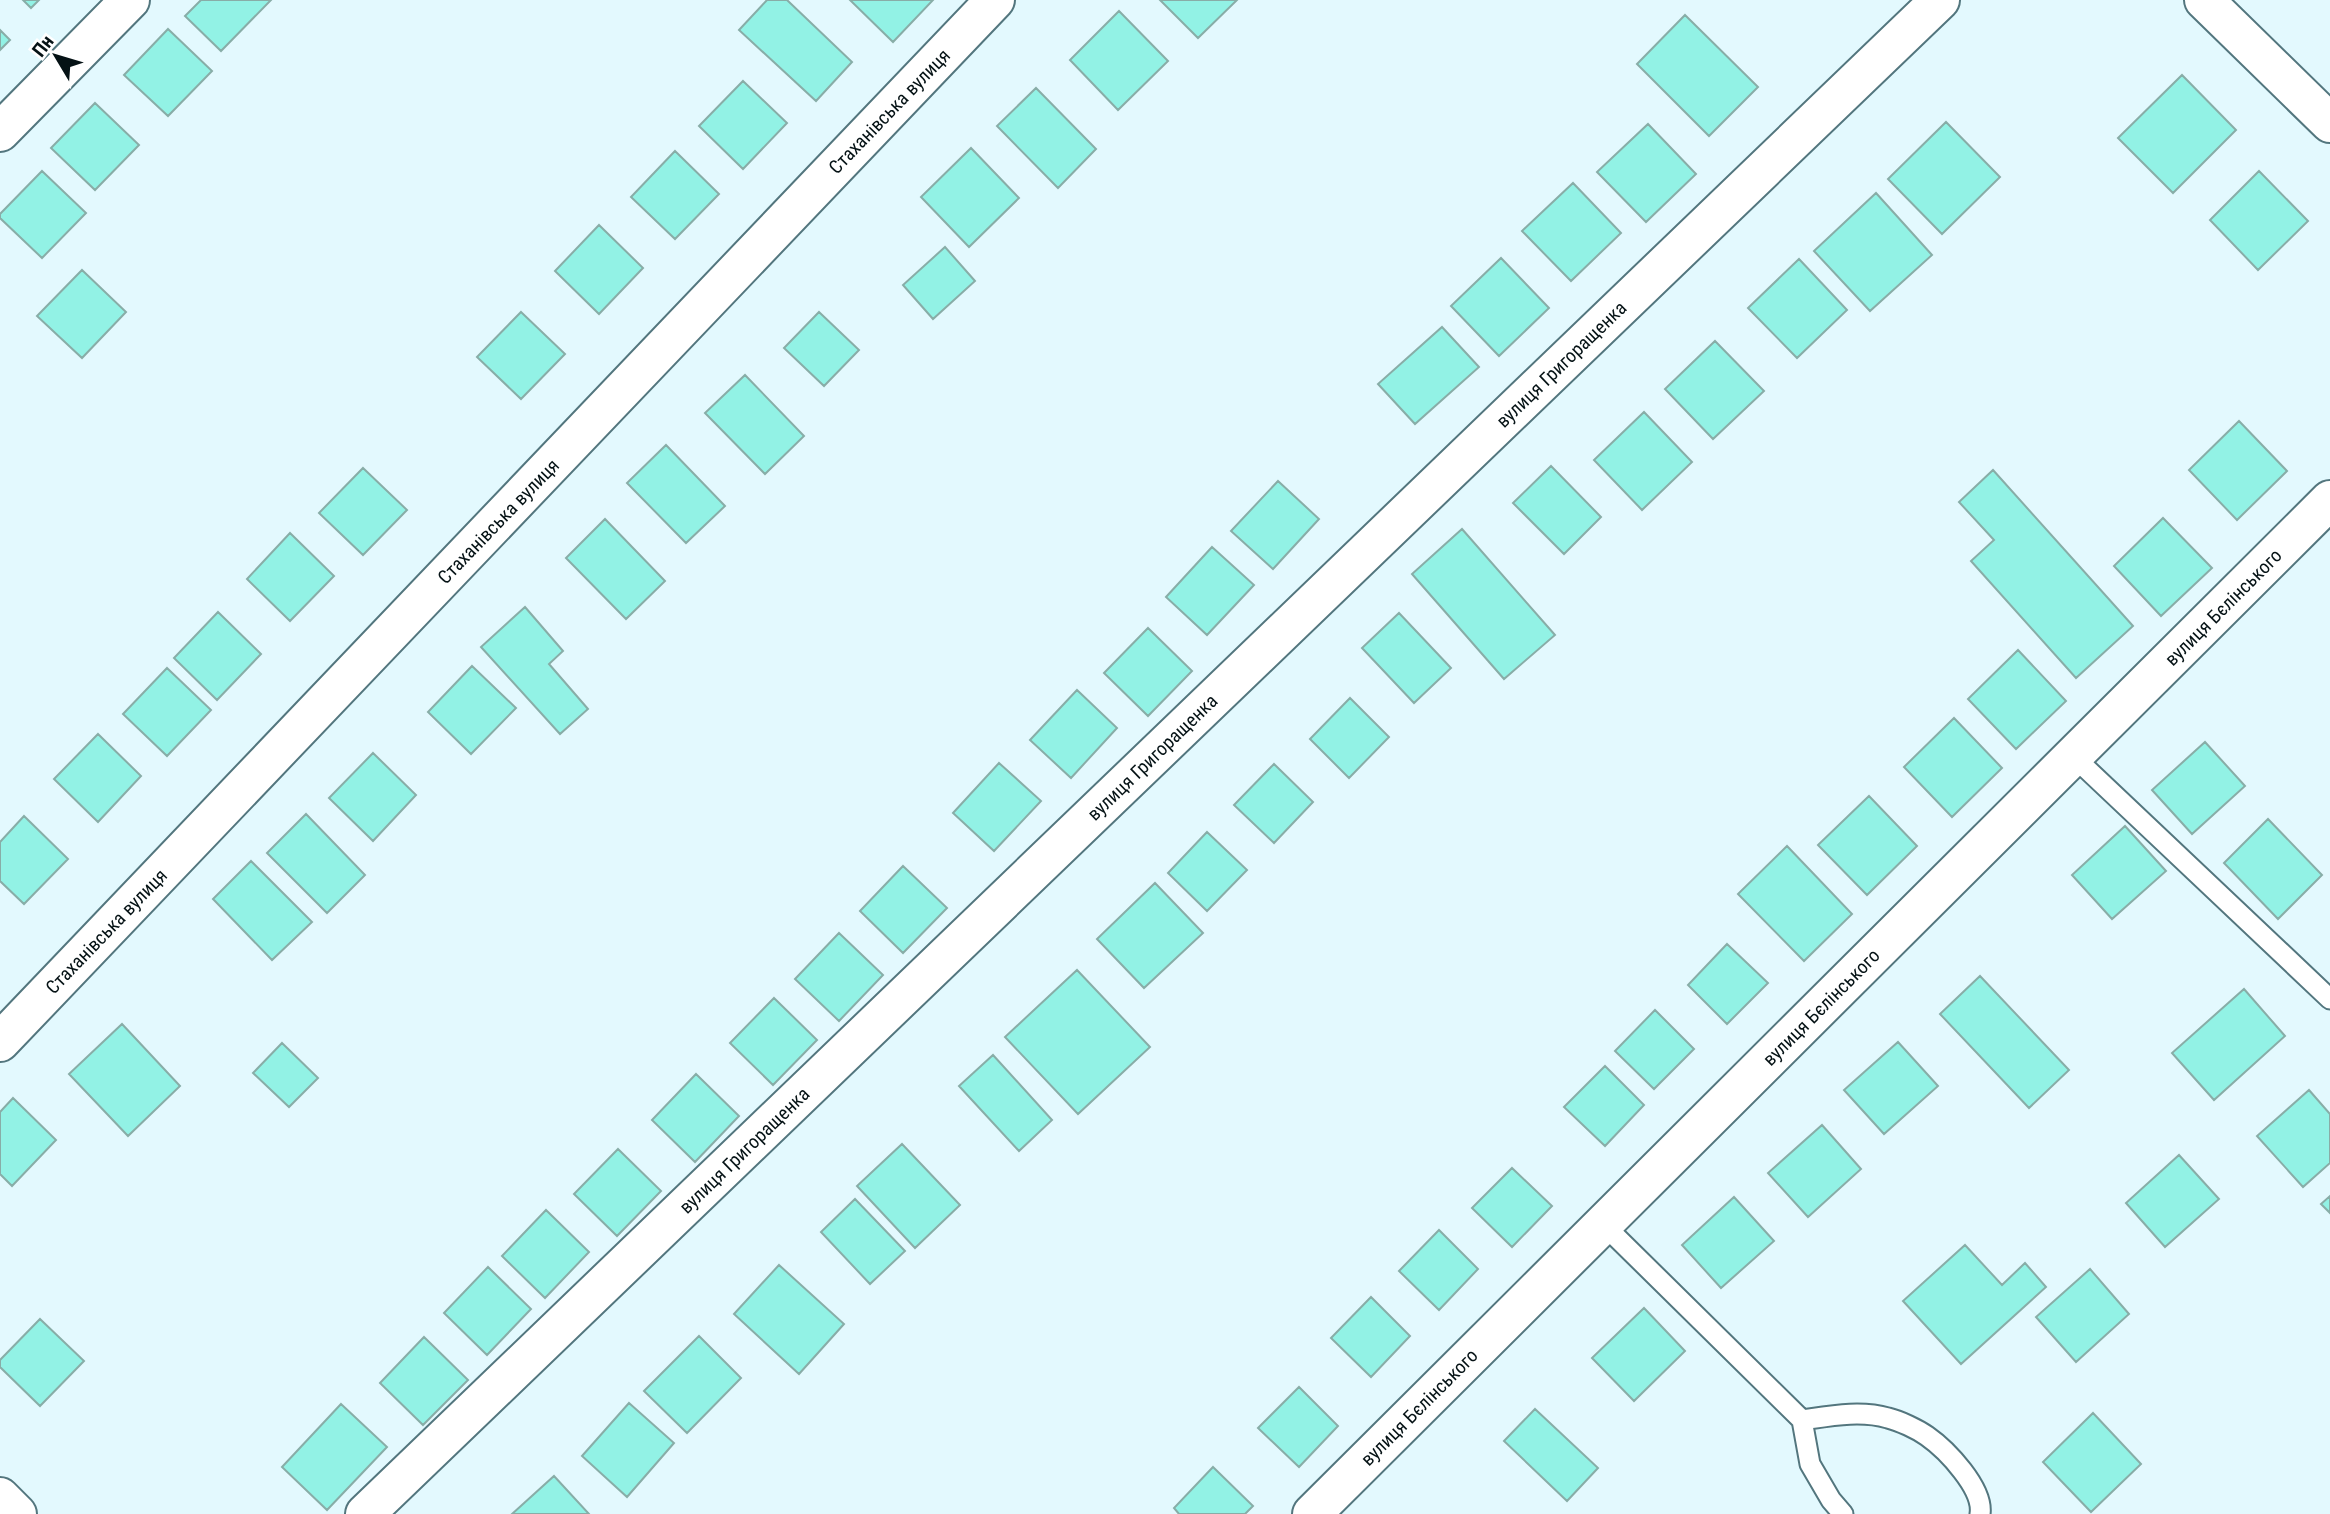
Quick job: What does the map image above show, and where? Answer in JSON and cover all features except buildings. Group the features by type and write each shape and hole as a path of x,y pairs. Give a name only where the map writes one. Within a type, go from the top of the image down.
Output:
{"street":[{"path":"0,132 130,0"},
{"name":"Стаханівська вулиця","path":"0,1042 995,0"},
{"name":"вулиця Григоращенка","path":"365,1514 1940,0"},
{"path":"2204,0 2330,123"},
{"name":"вулиця Бєлінського","path":"1312,1514 2330,500"},
{"path":"0,1497 17,1514"}],"lane":[{"path":"2073,756 2330,999"},
{"path":"1603,1224 1802,1420 1810,1464 1831,1500 1843,1514"},
{"path":"1802,1420 1847,1413 1888,1418 1927,1436 1965,1472 1982,1506 1980,1514"}]}
